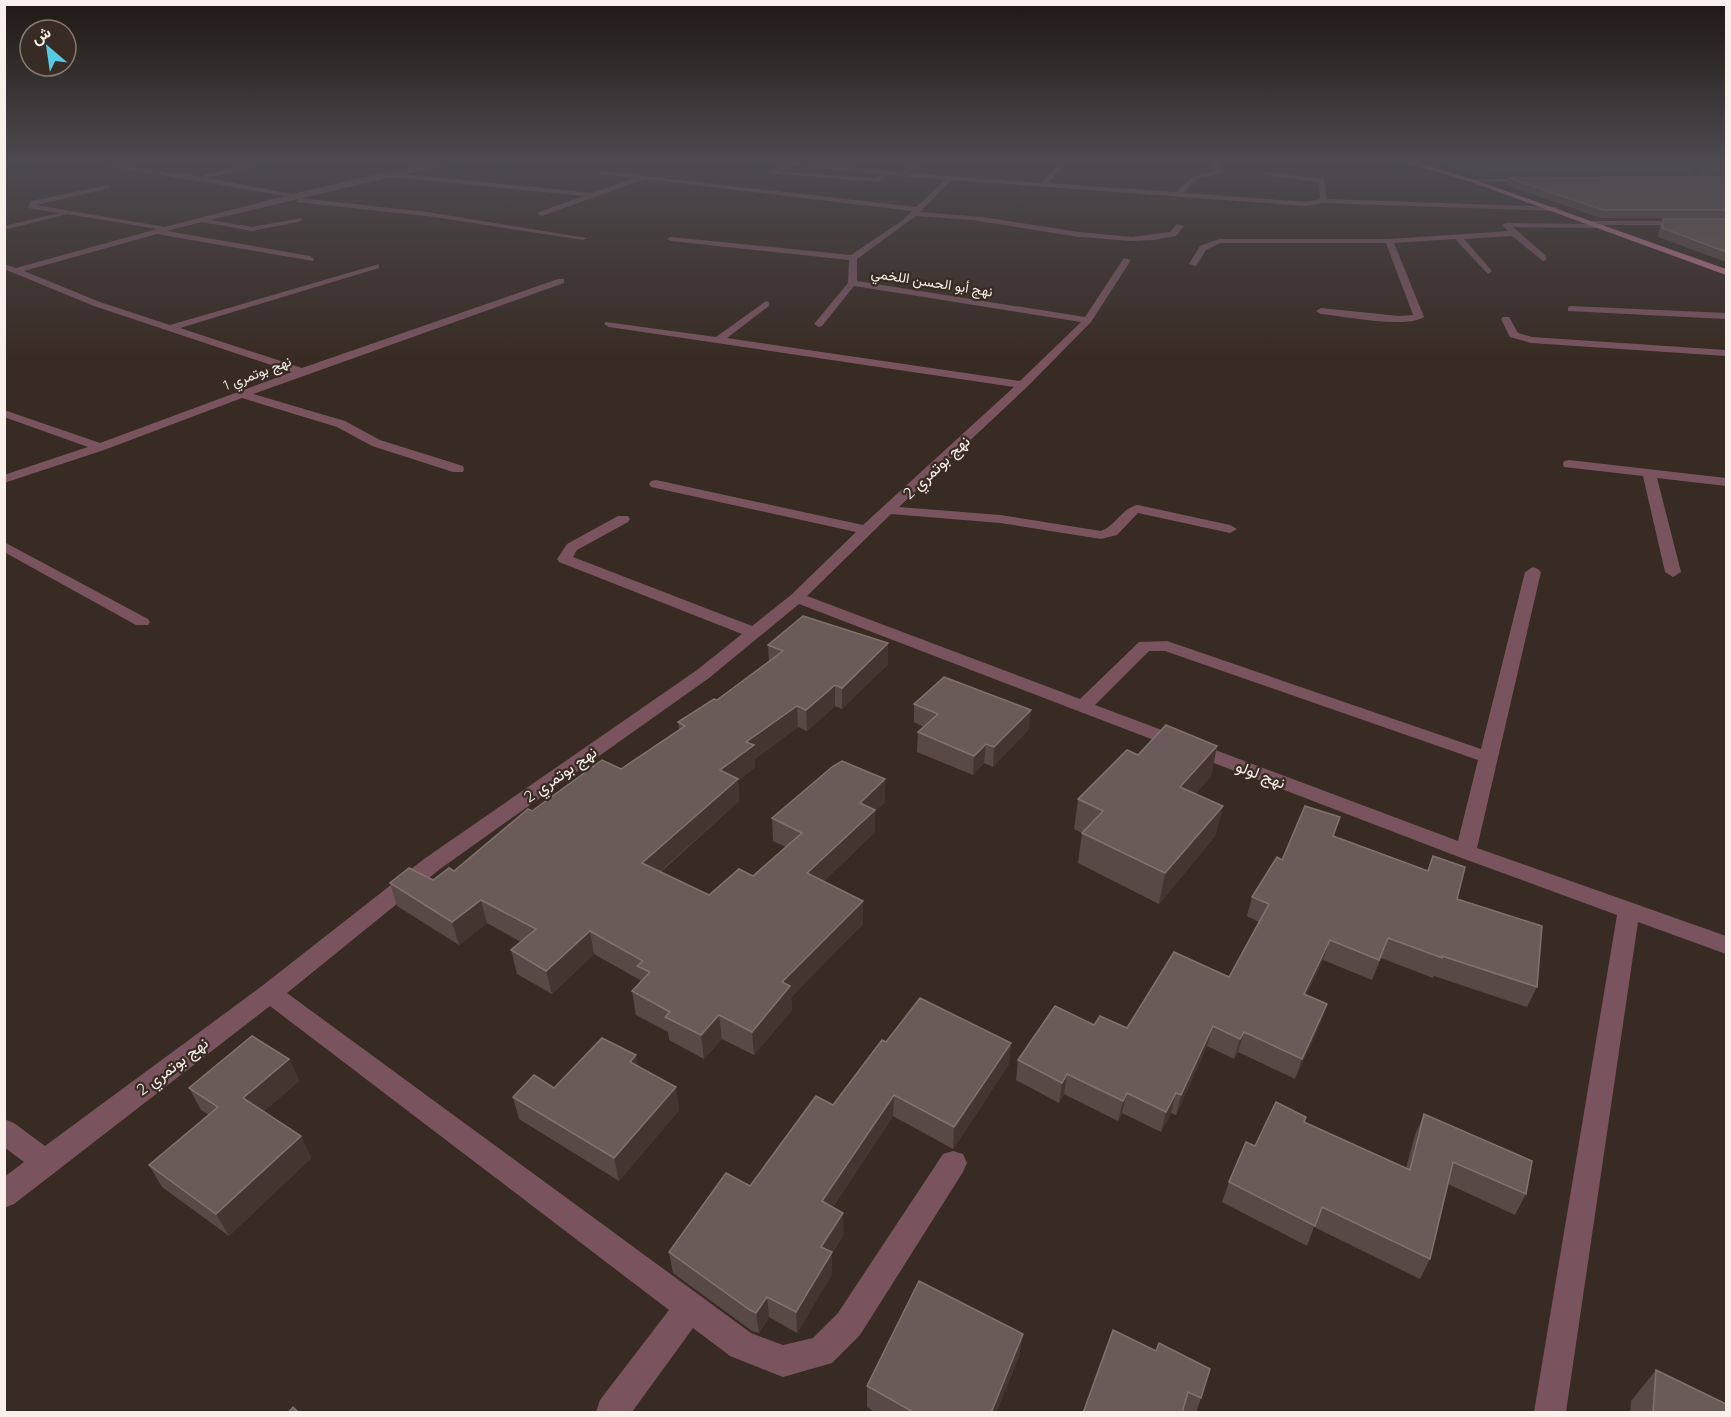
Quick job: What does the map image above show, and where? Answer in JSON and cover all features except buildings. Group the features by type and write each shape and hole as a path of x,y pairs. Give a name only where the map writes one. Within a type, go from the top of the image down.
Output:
{"main road":[{"path":"1600,226 1726,272"}],"street":[{"path":"153,226 165,228"},
{"path":"17,270 173,226"},
{"path":"235,226 252,229 270,226"},
{"path":"506,226 583,238"},
{"name":"نهج أبو الحسن اللخمي","path":"897,226 853,258 852,283 1088,320"},
{"path":"1030,226 1142,239 1173,234 1180,226"},
{"path":"1507,226 1543,258"},
{"path":"155,232 310,259"},
{"path":"1193,264 1203,248 1219,241 1389,242 1514,233"},
{"path":"1457,236 1488,271"},
{"path":"671,240 853,258"},
{"path":"1321,311 1399,319 1419,317 1389,242"},
{"name":"نهج بوتمري 2","path":"4,1195 270,993 432,864 703,674 797,598 866,530 1023,385 1088,320 1127,260"},
{"name":"نهج بوتمري 1","path":"5,266 97,304 302,372"},
{"path":"171,328 376,266"},
{"path":"302,372 561,281"},
{"path":"819,324 852,283"},
{"path":"718,340 766,304"},
{"path":"1571,309 1726,318"},
{"path":"1637,317 1726,318"},
{"path":"1506,319 1514,335 1531,340 1726,353"},
{"path":"609,324 1023,385"},
{"name":"نهج بوتمري 1","path":"4,479 100,447 302,372"},
{"path":"243,395 342,424 376,443 458,469"},
{"path":"4,413 100,447"},
{"path":"1569,464 1726,482"},
{"path":"1649,473 1673,572"},
{"path":"656,484 866,530"},
{"path":"890,510 1000,519 1101,535 1112,532 1133,510 1138,509 1230,529"},
{"path":"623,519 572,547 564,560 754,633"},
{"path":"4,546 142,622"},
{"path":"1466,852 1533,572"},
{"name":"نهج لولو","path":"797,598 1084,705 1466,852 1726,945"},
{"path":"1084,705 1145,646 1167,646 1490,758"},
{"path":"1550,1413 1629,911"},
{"path":"270,993 741,1345 783,1361 821,1352 849,1324 952,1163"},
{"path":"4,1131 45,1162"},
{"path":"612,1413 690,1307"}]}
